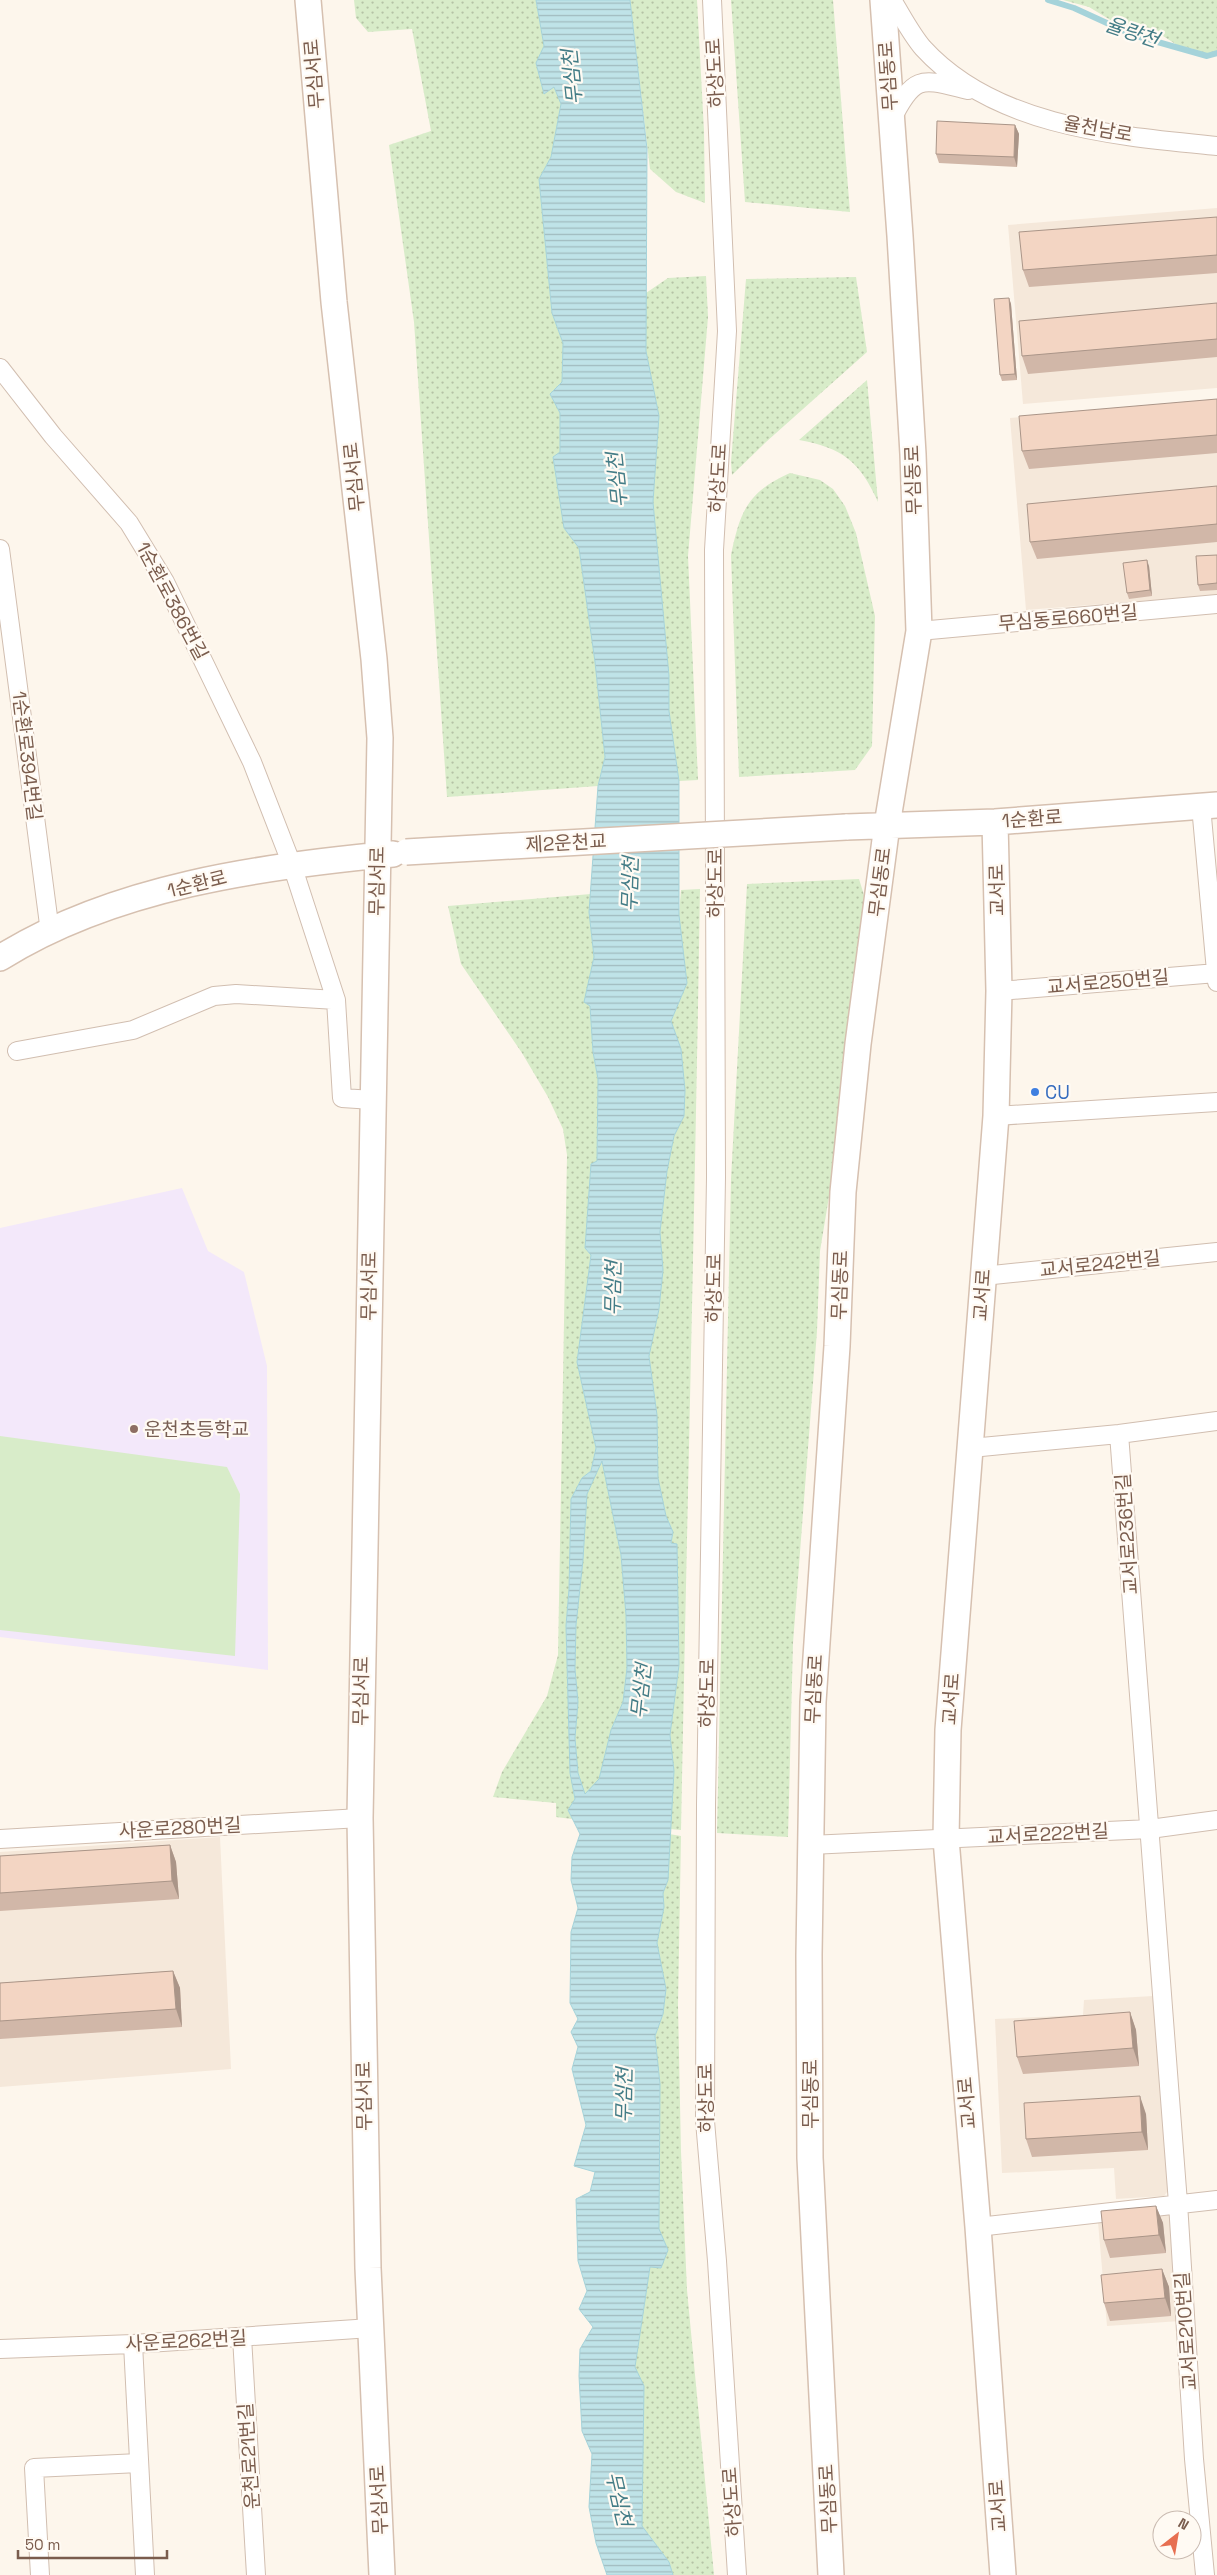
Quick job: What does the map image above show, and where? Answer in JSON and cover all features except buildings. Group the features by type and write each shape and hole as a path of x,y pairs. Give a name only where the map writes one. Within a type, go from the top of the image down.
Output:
{"street":[{"name":"무심서로","path":"308,0 334,302 380,738 360,1818 365,2160 382,2575"},
{"name":"하상도로","path":"712,0 727,331 714,550 716,1177 706,1805 705,2121 717,2261 737,2575"},
{"name":"무심동로","path":"832,2575 810,2158 810,1845 813,1702 837,1346 843,1192 858,1044 888,825 919,631 912,444 883,0"},
{"path":"892,0 923,48 954,75 983,94"},
{"path":"892,119 902,97 916,84 926,81 938,82 983,94"},
{"name":"율천남로","path":"983,94 1023,111 1065,125 1217,146"},
{"name":"1순환로386번길","path":"0,368 53,436 129,523 165,582 252,762 292,865 336,1000 342,1098 373,1100"},
{"name":"1순환로394번길","path":"0,549 50,932"},
{"name":"무심동로660번길","path":"919,631 1217,604"},
{"name":"1순환로","path":"846,826 995,822 1209,805"},
{"path":"1209,805 1217,982"},
{"name":"교서로","path":"995,822 999,991 996,1116 948,1730 946,1839 978,2227 1003,2575"},
{"name":"제2운천교","path":"406,852 846,826"},
{"name":"1순환로","path":"0,958 70,922 127,902 213,878 292,865 406,852"},
{"name":"교서로250번길","path":"999,991 1217,974"},
{"path":"16,1051 133,1030 214,996 236,994 336,1000"},
{"path":"996,1116 1217,1102"},
{"name":"교서로242번길","path":"983,1276 1217,1252"},
{"path":"971,1448 1119,1434 1217,1421"},
{"name":"교서로236번길","path":"1119,1434 1150,1829"},
{"name":"사운로280번길","path":"0,1838 360,1818"},
{"name":"교서로222번길","path":"810,1845 1150,1829 1217,1820"},
{"name":"교서로210번길","path":"1150,1829 1178,2203 1194,2459 1205,2575"},
{"path":"978,2227 1217,2200"},
{"name":"사운로262번길","path":"0,2349 133,2344 371,2328"},
{"name":"운천로21번길","path":"242,2337 256,2575"},
{"path":"133,2344 145,2575"},
{"path":"40,2575 34,2468 139,2463"}],"shaded area":[{"path":"1217,208 1217,388 1023,404 1008,225"},
{"path":"1217,401 1217,595 1026,610 1010,418"},
{"name":"운천초등학교","path":"182,1188 208,1251 244,1272 267,1366 268,1670 0,1637 0,1228"},
{"path":"220,1837 231,2069 0,2087 0,1852"},
{"path":"1153,1996 1170,2188 1164,2196 1116,2199 1114,2168 1002,2173 995,2019 1083,2015 1084,2000"},
{"path":"1169,2215 1180,2321 1107,2326 1098,2222"}],"green space":[{"path":"354,0 536,0 544,46 536,64 544,93 554,87 561,104 551,157 539,179 552,313 563,343 562,382 550,394 560,413 564,528 579,548 595,662 605,757 598,786 447,797 414,322 389,145 431,131 412,29 368,32 356,18"},
{"path":"630,0 697,0 704,131 705,203 676,192 650,169"},
{"path":"731,0 833,0 850,212 745,202"},
{"path":"1063,0 1217,0 1217,55 1205,57 1199,55 1193,49 1177,45 1160,34 1127,30 1089,7"},
{"path":"706,276 708,317 688,556 698,780 679,781 669,711 669,676 653,502 659,416 646,351 646,293 668,278"},
{"path":"856,277 867,352 732,475 731,462 746,279"},
{"path":"867,380 878,502 864,477 848,459 827,447 799,440"},
{"path":"790,473 820,480 833,489 845,506 856,533 875,616 872,746 855,770 739,777 731,555 742,515 748,505 764,488"},
{"path":"859,879 864,895 853,1022 838,1142 820,1251 817,1331 793,1643 788,1837 717,1833 731,1179 747,884"},
{"path":"700,889 681,1830 669,1829 674,1771 670,1735 679,1665 677,1545 671,1544 673,1532 666,1516 658,1478 657,1415 649,1355 659,1309 663,1270 660,1232 667,1171 674,1136 684,1116 685,1090 681,1049 671,1021 687,983 679,915 681,890"},
{"path":"591,894 589,912 594,957 590,978 590,1006 593,1052 598,1079 597,1162 591,1164 585,1248 591,1255 577,1362 596,1448 591,1471 582,1478 571,1500 569,1589 566,1626 570,1773 575,1799 568,1810 572,1819 556,1817 556,1803 493,1797 502,1772 547,1696 558,1655 567,1155 563,1129 548,1097 522,1053 461,964 448,906"},
{"path":"0,1436 227,1467 240,1494 235,1656 0,1630"},
{"path":"602,1460 621,1555 626,1615 627,1668 623,1702 611,1730 599,1780 585,1795 578,1773 575,1738 578,1702 575,1669 576,1625 583,1560 587,1494"},
{"path":"669,1834 681,1836 678,2005 681,2152 687,2290 714,2575 673,2575 669,2562 642,2526 641,2459 635,2367 650,2267 668,2250 659,2230 660,2084 655,2036 663,2014 666,1989 657,1943 664,1907 663,1893 668,1880"}],"water":[{"name":"무심천","path":"536,0 630,0 647,149 646,351 659,416 653,502 669,676 669,711 679,781 679,915 687,983 671,1021 681,1049 685,1090 684,1116 674,1136 667,1171 660,1232 663,1270 659,1309 649,1356 657,1415 658,1478 666,1516 673,1532 671,1543 677,1544 679,1665 670,1735 674,1771 668,1880 663,1893 664,1907 657,1943 666,1989 663,2014 655,2036 660,2084 659,2229 668,2250 661,2268 650,2267 635,2367 644,2386 642,2526 669,2562 673,2575 607,2575 596,2543 589,2507 592,2454 582,2431 579,2376 580,2349 593,2327 579,2309 587,2291 578,2261 576,2199 590,2192 595,2172 574,2166 586,2125 572,2069 578,2047 571,2032 578,2019 570,2003 571,1932 578,1908 571,1880 572,1857 580,1834 568,1810 575,1799 570,1773 566,1626 569,1589 571,1499 582,1478 591,1471 596,1448 577,1362 591,1255 585,1248 591,1164 597,1161 598,1079 593,1052 590,1006 584,1002 594,957 589,912 598,786 605,757 595,662 579,548 564,528 553,457 560,452 560,413 550,394 562,382 563,343 552,313 539,179 551,157 561,104 554,87 544,94 536,63 544,46","holes":["602,1461 621,1555 626,1615 627,1668 623,1702 611,1730 599,1779 585,1794 578,1773 575,1738 578,1702 575,1669 576,1625 583,1560 587,1494"]}],"waterway":[{"name":"율량천","path":"1048,0 1074,8 1133,35 1207,56 1217,53"}],"place":[{"name":"CU","path":"1035,1092"},
{"name":"운천초등학교","path":"134,1429"}]}
